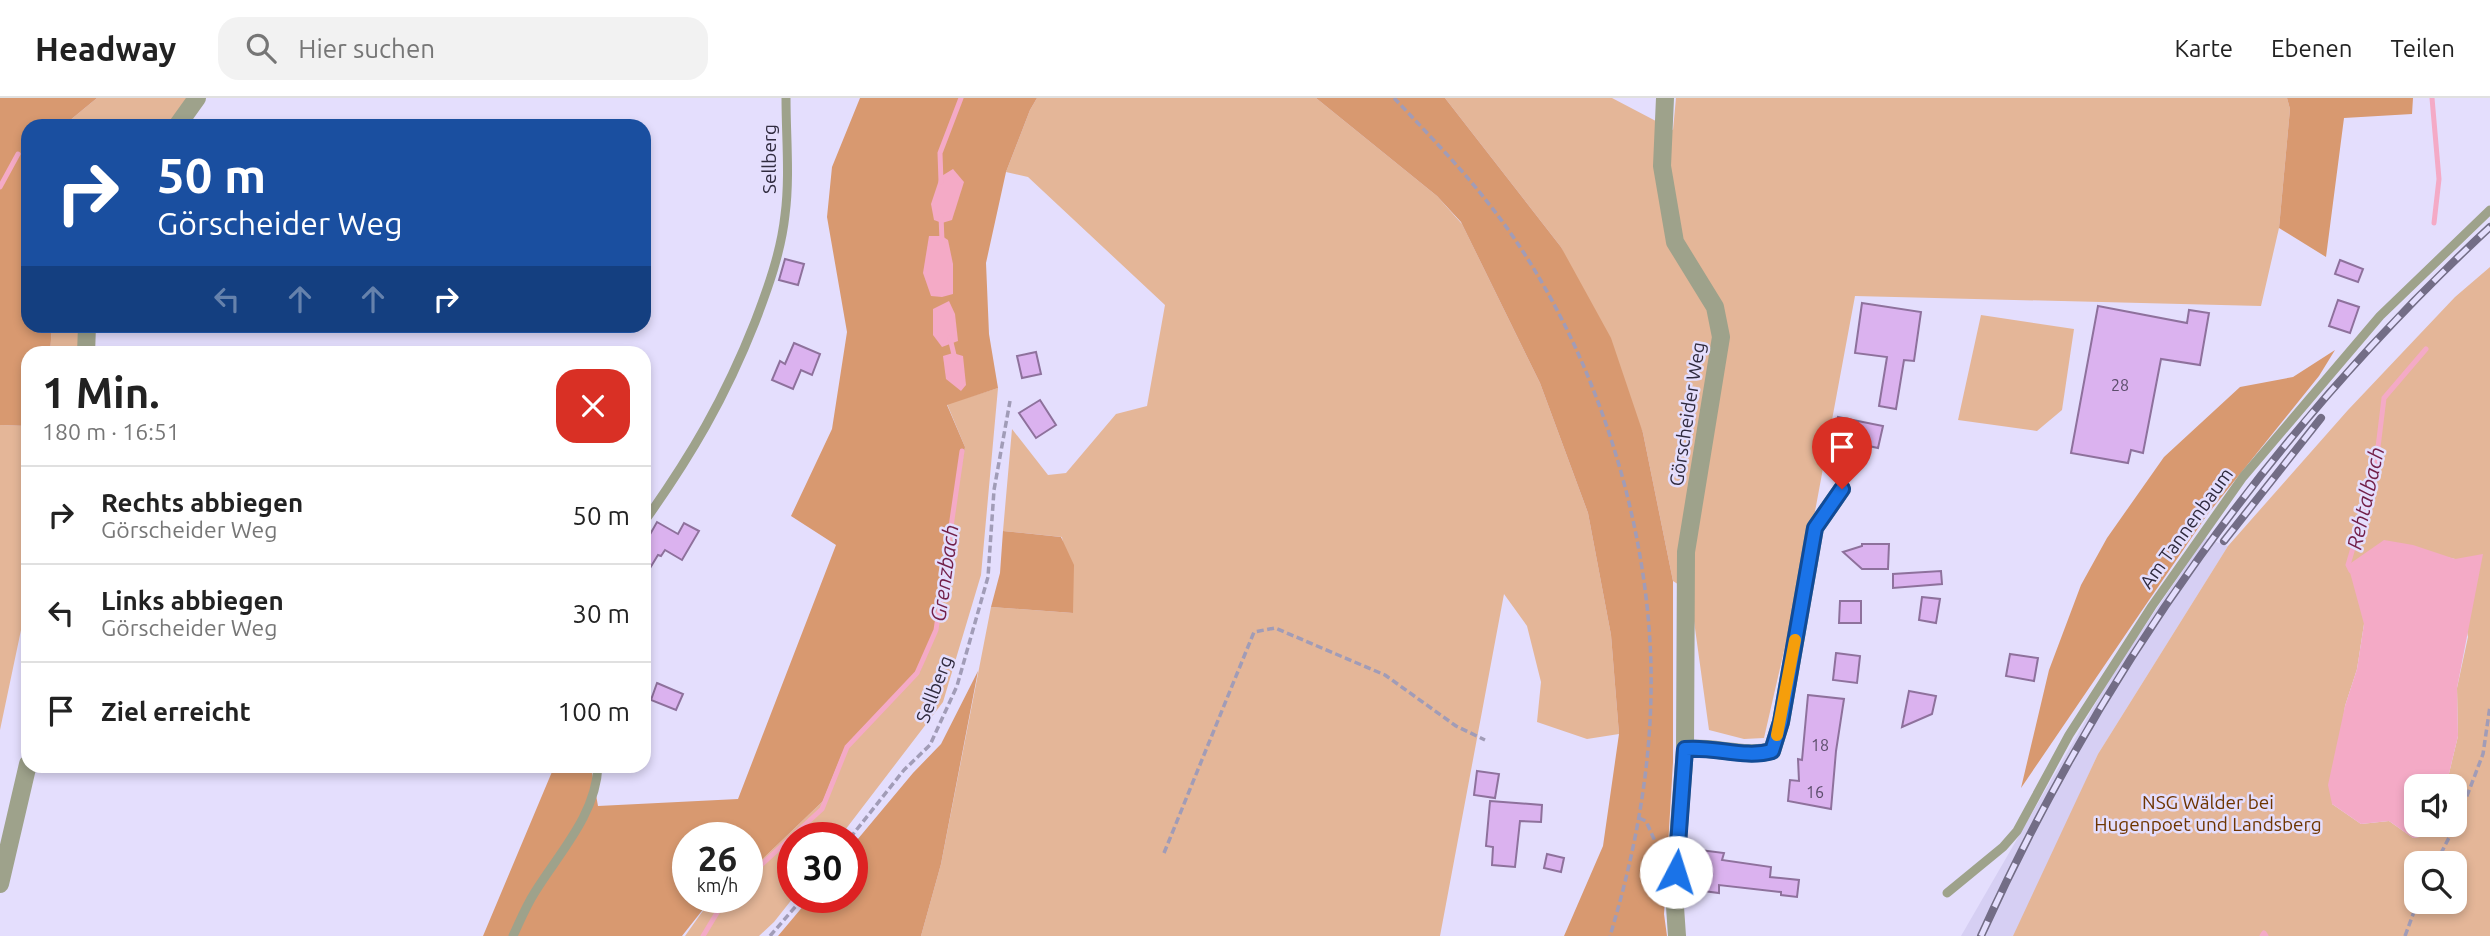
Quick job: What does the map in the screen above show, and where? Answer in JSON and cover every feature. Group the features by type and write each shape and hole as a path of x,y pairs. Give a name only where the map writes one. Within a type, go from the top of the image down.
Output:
{"street":[{"path":"182,119 197,98"},
{"name":"Görscheider Weg","path":"1665,98 1662,166 1675,242 1715,307 1721,337 1686,552 1685,749 1674,892 1676,936"},
{"path":"1685,749 1708,748 1760,754 1772,751 1781,722 1815,528 1842,489"},
{"path":"0,884 26,773"}],"lane":[{"name":"Sellberg","path":"651,512 705,431 736,369 766,293 778,256 785,215 786,98"},
{"name":"Am Tannenbaum","path":"1947,893 2003,847 2017,831 2069,735 2099,688 2152,606 2243,477 2380,316 2490,210"},
{"path":"513,936 532,897 582,820 597,773"}],"path":[{"path":"1394,98 1466,175 1530,262 1572,342 1609,432 1626,490 1638,551 1651,666 1650,707 1639,818 1626,884 1610,936"},
{"name":"Sellberg","path":"863,822 904,770 930,745 957,686 988,577 993,490 1010,401"},
{"path":"1164,852 1254,632 1275,628 1385,676 1456,726 1485,740"},
{"path":"2442,851 2457,822 2483,754 2490,706"},
{"path":"1639,818 1646,821 1658,848 1678,851"},
{"path":"770,936 790,913"},
{"path":"2405,936 2413,914"}],"shaded area":[{"path":"0,98 97,98 72,119 21,119 21,333 51,333 51,346 21,346 21,426 0,425"},
{"path":"860,98 1037,98 1006,172 986,263 989,334 998,388 947,405 965,447 936,631 920,672 842,754 823,801 801,822 777,822 777,845 763,859 763,822 672,822 672,913 700,913 682,936 483,936 551,773 592,773 598,806 738,799 836,545 791,516 832,429 847,332 827,217 832,167"},
{"path":"1316,98 1445,98 1561,247 1611,338 1643,433 1673,581 1673,762 1664,914 1667,936 1564,936 1603,846 1619,734 1611,635 1588,513 1540,383 1461,222 1437,196"},
{"path":"2287,98 2413,98 2412,114 2344,118 2326,257 2279,228 2290,109"},
{"path":"953,169 964,182 952,220 942,223 934,220 931,204 940,177"},
{"path":"929,236 942,236 948,240 953,264 953,294 931,296 923,273"},
{"path":"949,301 955,314 958,341 942,347 933,335 933,309"},
{"path":"2335,350 2319,376 2207,515 2021,788 2049,670 2081,585 2107,538 2164,457 2240,387 2293,377"},
{"path":"953,353 963,356 966,385 961,391 946,379 943,356"},
{"path":"1003,531 1061,537 1074,565 1073,613 991,607 1000,573"},
{"path":"2205,538 2228,546 2098,754 2015,936 1961,936 2116,668"},
{"path":"2384,540 2413,545 2455,559 2483,554 2457,688 2458,736 2449,774 2404,774 2404,832 2389,821 2361,824 2332,804 2328,785 2345,706 2357,669 2364,624 2348,565"},
{"path":"978,671 941,864 921,936 778,936 797,913 868,913 868,827 941,744"}],"green space":[{"path":"97,98 188,98 174,119 72,119"},
{"path":"1037,98 1316,98 1437,196 1462,224 1540,383 1588,513 1611,635 1619,734 1587,739 1537,722 1541,682 1527,626 1504,594 1440,936 921,936 941,864 991,607 1073,613 1062,537 1003,531 1012,429 1048,475 1066,473 1116,414 1147,406 1165,305 1028,177 1006,172"},
{"path":"1445,98 1612,98 1673,130 1676,98 2287,98 2290,109 2279,228 2261,306 1855,296 1811,533 1764,738 1744,739 1709,730 1690,592 1673,581 1643,433 1561,247"},
{"name":"NSG Wälder bei Hugenpoet und Landsberg","path":"2490,267 2490,936 2013,936 2098,754 2228,546 2348,410 2455,297","holes":["2437,555 2455,559 2468,637 2457,688 2458,736 2449,774 2467,774 2467,837 2404,837 2404,832 2389,821 2361,824 2332,804 2345,706 2357,669 2364,624"]},
{"path":"1981,315 2074,329 2062,410 2037,431 1958,420"},
{"path":"52,333 82,333 81,346 51,346"},
{"path":"998,388 981,575 943,702 851,822 801,822 823,801 842,754 920,671 936,631 965,447 947,404"},
{"path":"0,425 21,426 21,630 0,730"},
{"path":"777,845 777,913 781,913 774,922 759,936 685,936 701,913 763,913 763,859"}],"building":[{"path":"785,259 804,264 798,285 779,280"},
{"path":"2340,260 2363,269 2358,282 2335,274"},
{"path":"2338,300 2359,307 2350,333 2329,326"},
{"path":"1862,303 1921,312 1914,361 1904,360 1896,409 1879,406 1887,357 1855,353"},
{"path":"2098,306 2187,323 2189,310 2209,313 2200,365 2161,359 2143,453 2131,450 2128,463 2071,453"},
{"path":"794,343 820,354 812,375 801,370 793,389 772,380 780,361 785,364"},
{"path":"1036,352 1041,374 1022,378 1017,356"},
{"path":"1040,400 1056,425 1036,438 1019,413"},
{"path":"1838,417 1883,426 1878,448 1832,438"},
{"path":"657,522 678,534 684,523 699,531 682,560 665,550 661,556 658,555 651,566 651,533"},
{"path":"1862,544 1889,544 1888,569 1862,569 1843,552"},
{"path":"1941,571 1942,584 1893,588 1893,574"},
{"path":"1922,597 1940,599 1936,623 1919,620"},
{"path":"1840,601 1861,601 1861,623 1839,623"},
{"path":"1836,653 1860,656 1857,683 1833,680"},
{"path":"2010,654 2038,658 2034,681 2006,676"},
{"path":"657,683 683,694 676,710 651,700"},
{"path":"1909,691 1936,696 1932,714 1902,727"},
{"path":"1808,695 1844,699 1831,809 1788,801 1790,780 1799,781 1798,759 1802,760"},
{"path":"1477,771 1499,774 1495,798 1474,795"},
{"path":"1490,801 1542,805 1541,822 1520,821 1515,867 1492,865 1493,847 1486,846"},
{"path":"1700,850 1724,853 1722,860 1771,867 1770,877 1799,880 1797,897 1781,895 1781,892 1719,885 1719,893 1695,890"},
{"path":"1547,854 1564,858 1561,872 1544,868"}],"waterway":[{"name":"Grenzbach","path":"941,182 940,153 961,98"},
{"name":"Rehtalbach","path":"2432,98 2439,179 2434,223"},
{"path":"0,187 18,154"},
{"name":"Grenzbach","path":"941,216 942,241"},
{"name":"Grenzbach","path":"950,338 955,359"},
{"name":"Rehtalbach","path":"2351,571 2348,565 2375,472 2384,398 2426,349"},
{"name":"Grenzbach","path":"763,863 822,809 847,747 917,673 936,630 962,451"},
{"name":"Grenzbach","path":"703,936 717,913"},
{"name":"Rehtalbach","path":"2262,936 2264,933 2266,936"}],"railway":[{"path":"1981,936 2029,837 2081,740 2200,556 2266,469 2337,384 2411,304 2490,227"},
{"path":"2224,541 2321,418"}],"slow traffic":[{"path":"1777,735 1795,640"}],"route":[{"path":"1676,872 1685,749 1708,748 1760,754 1772,751 1781,722 1815,528 1842,489"}]}
